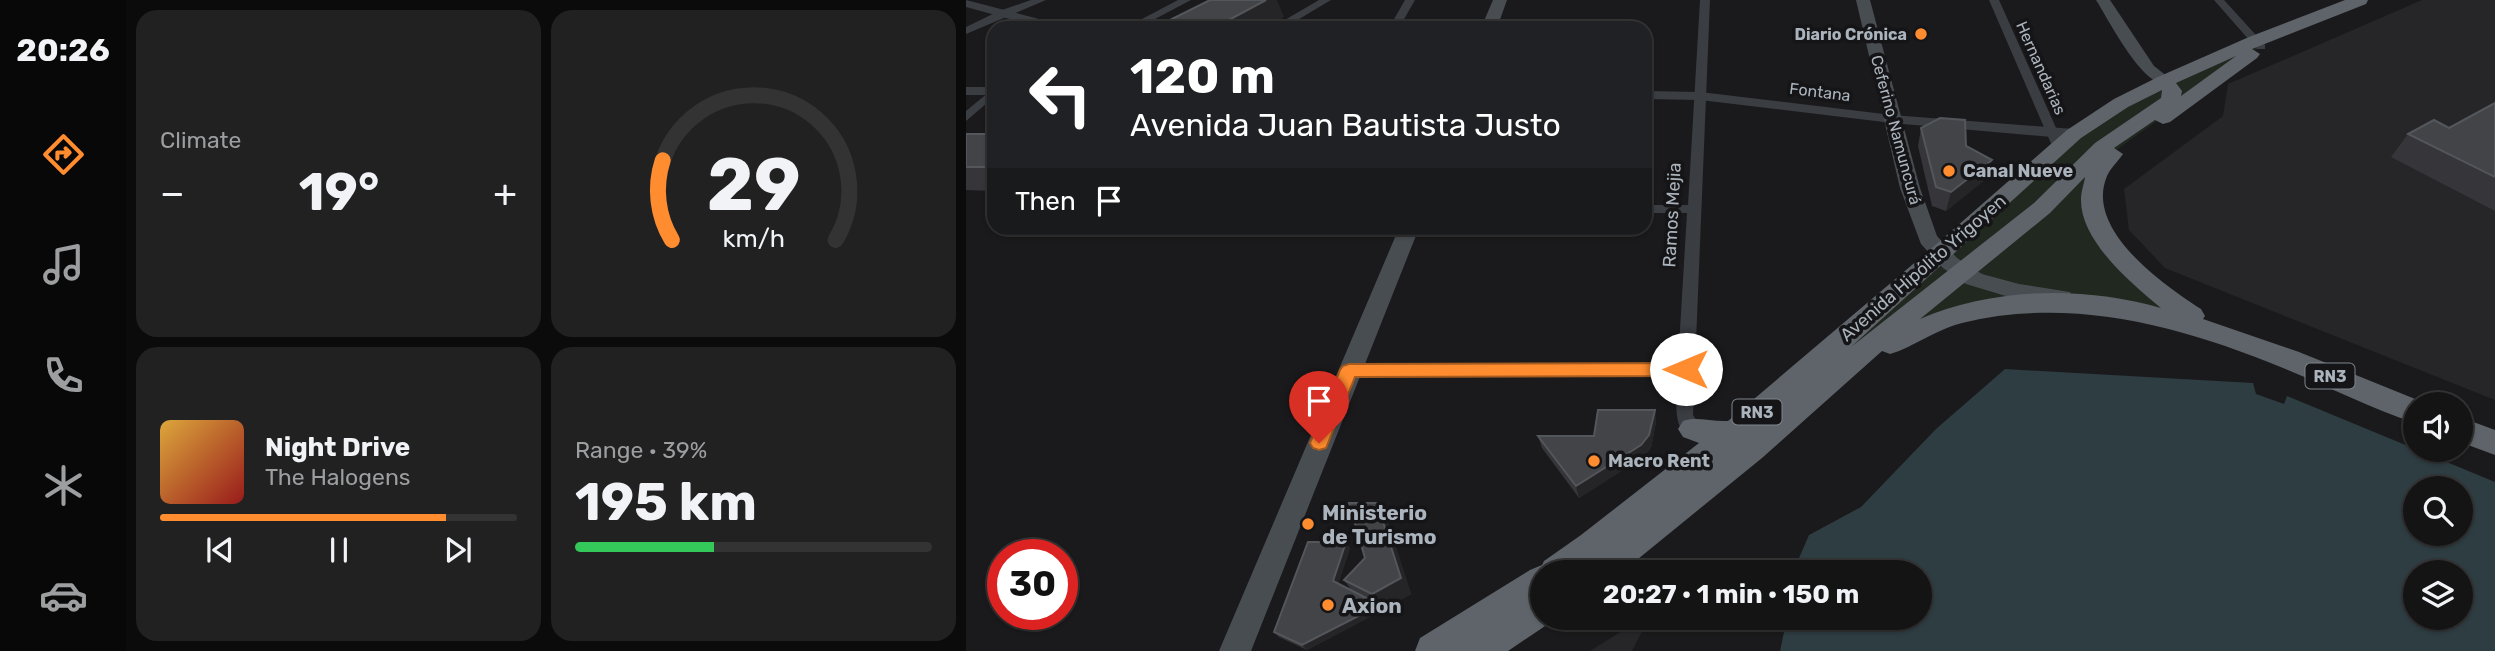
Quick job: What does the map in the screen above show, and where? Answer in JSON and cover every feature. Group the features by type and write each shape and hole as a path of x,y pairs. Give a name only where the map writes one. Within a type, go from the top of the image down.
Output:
{"highway":[{"path":"2244,342 2192,316 2139,277 2104,235 2092,196 2098,172 2115,151 2258,44 2284,30 2360,0"},
{"name":"Avenida Hipólito Yrigoyen","path":"1573,560 1952,263 2062,139 2121,103 2165,81 2258,44"},
{"path":"1813,395 1876,341 1952,263 2042,208 2102,147 2171,100 2172,91 2165,81"},
{"name":"RN3","path":"1615,560 1813,395 1897,340 1923,327 1960,315 2008,306 2057,302 2151,313 2244,342 2403,406"},
{"path":"1693,429 1707,434 1734,433"},
{"path":"2473,434 2495,443"},
{"path":"1433,651 1530,589"},
{"path":"1476,651 1530,616"}],"main road":[{"path":"1492,21 1500,0"},
{"name":"Ceferino Namuncurá","path":"1863,0 1923,230 1952,263"},
{"path":"2103,0 2148,69 2165,81"},
{"path":"1235,651 1406,235"},
{"path":"1952,263 1988,284 2019,292 2099,302 2151,313"}],"street":[{"path":"1007,12 1027,0"},
{"path":"988,21 1041,0"},
{"path":"1144,21 1186,0"},
{"path":"1288,21 1326,0"},
{"path":"1398,21 1410,0"},
{"name":"Ramos Mejia","path":"1693,429 1684,416 1704,0"},
{"name":"Hernandarias","path":"1994,0 2062,139"},
{"path":"2219,0 2258,44"},
{"path":"966,3 1036,21"},
{"path":"966,31 987,21"},
{"path":"966,91 987,91"},
{"name":"Fontana","path":"1652,95 1700,96 2062,139"},
{"path":"966,117 987,98"},
{"path":"1652,209 1693,209"},
{"path":"1349,370 1686,369"}],"shaded area":[{"path":"2422,0 2495,0 2495,400 2165,268 2129,230 2124,189 2223,116 2228,84"},
{"path":"2284,30 2103,162 2098,222 2192,316 2121,307 1947,319 1872,355 1612,560 1570,560 2121,103"},
{"path":"2005,369 2253,383 2256,394 2284,404 2287,396 2403,444 2403,462 2447,462 2495,482 2495,651 1780,651 1784,630 1932,630 1932,560 1798,560 1809,535 1861,507 1936,429"},
{"path":"1624,630 1643,630 1632,651 1590,651"}],"building":[{"path":"1210,0 1266,0 1227,21 1168,21"},
{"path":"2495,103 2495,177 2408,134 2434,120 2449,128"},
{"path":"1940,118 1965,120 1966,146 1992,160 1951,192 1936,187 1921,128"},
{"path":"966,134 987,134 987,167 966,167"},
{"name":"Macro Rent","path":"1598,410 1655,410 1649,435 1641,445 1576,486 1538,436 1594,436"},
{"path":"1349,503 1377,503 1401,578 1372,594 1344,580 1365,558"},
{"path":"1308,542 1346,542 1333,581 1380,605 1302,645 1274,632"}],"place":[{"name":"Diario Crónica","path":"1921,34"},
{"name":"Canal Nueve","path":"1949,171"},
{"name":"Macro Rent","path":"1594,461"},
{"name":"Ministerio de Turismo","path":"1308,524"},
{"name":"Axion","path":"1328,605"}],"route":[{"path":"1319,443 1349,370 1686,369"}]}
